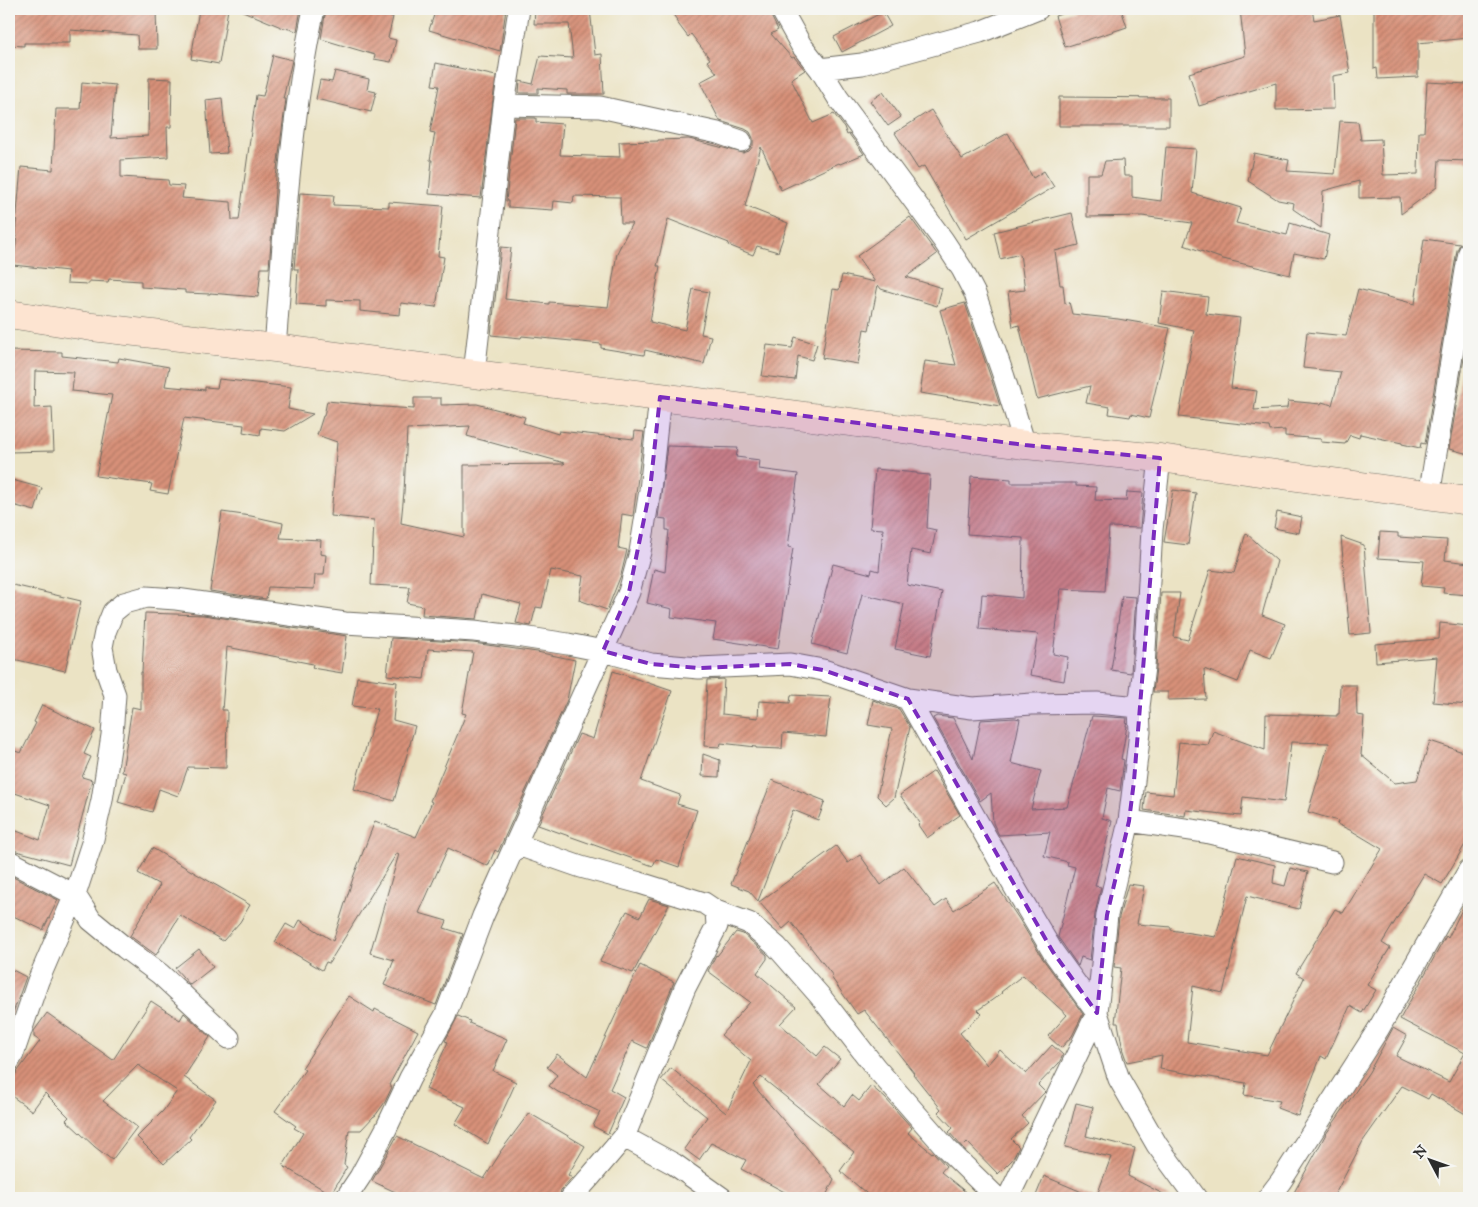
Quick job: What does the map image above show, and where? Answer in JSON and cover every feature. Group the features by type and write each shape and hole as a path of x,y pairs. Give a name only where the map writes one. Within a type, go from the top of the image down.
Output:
{"main road":[{"path":"9,314 92,327 660,396 1025,445 1160,458 1469,501"}],"street":[{"path":"275,348 293,145 304,54 314,9"},
{"path":"474,374 504,105 519,9"},
{"path":"780,9 801,45 820,69 838,98 944,240 962,269 975,294 1025,445"},
{"path":"820,69 862,64 980,32 1038,9"},
{"path":"838,98 862,64"},
{"path":"504,105 600,107 718,133 741,141"},
{"path":"1429,496 1469,252"},
{"path":"346,1198 360,1177 386,1129 410,1078 444,1018 483,916 628,592 640,552 650,490 660,396"},
{"path":"1008,1198 1097,1014 1107,914 1129,821 1140,732 1139,707 1144,667 1152,530 1160,458"},
{"path":"9,1061 38,981 75,895 92,843 102,800 112,735 115,695 106,670 102,647 105,632 113,612 124,603 146,597 176,599 345,622 474,631 603,650 651,664 699,668 790,664 823,670 908,699 972,708 1032,704 1096,703 1139,707"},
{"path":"908,699 1048,944 1097,1014 1119,1079 1158,1145 1196,1198"},
{"path":"1129,821 1205,832 1332,862"},
{"path":"515,844 581,868 640,883 704,903 716,911 749,923 778,947 820,996 875,1067 947,1149 997,1198"},
{"path":"9,861 75,895 91,920 124,948 160,974 229,1038"},
{"path":"1268,1198 1281,1181 1379,1028 1469,870"},
{"path":"570,1198 590,1178 624,1137 678,1004 717,926 716,911"},
{"path":"624,1137 674,1164 722,1198"}],"highlighted area":[{"path":"660,397 1025,445 1160,458 1134,781 1129,821 1107,915 1097,1013 1053,952 908,699 823,670 790,664 699,668 651,664 603,651 629,592 650,490"}],"building":[{"path":"9,9 156,9 157,49 138,49 137,35 70,30 70,43 24,43 24,46 9,45"},
{"path":"199,9 228,9 219,64 191,59"},
{"path":"238,9 301,9 297,31 281,27"},
{"path":"326,9 360,9 393,17 388,38 396,40 391,62 374,59 375,55 321,39"},
{"path":"436,9 506,9 500,51 429,30"},
{"path":"535,9 590,9 595,55 602,54 604,94 567,94 567,90 538,88 538,93 519,93 520,81 533,84 540,56 573,58 569,24 534,24"},
{"path":"669,9 758,9 763,15 769,12 778,30 771,34 805,70 791,79 813,123 834,114 844,127 847,135 849,134 864,154 839,163 781,190 761,147 745,206 788,223 778,252 757,246 753,255 728,245 729,243 668,219 657,266 660,266 650,322 685,330 693,289 709,292 701,334 711,336 704,364 645,350 644,355 601,348 601,344 522,336 521,338 491,335 501,247 511,248 505,299 549,304 549,302 608,307 617,253 632,223 621,223 620,197 574,196 573,203 554,201 553,210 508,207 508,201 506,201 515,118 536,118 536,122 563,124 560,155 620,157 619,142 658,140 689,139 743,153 749,151 753,146 753,138 750,132 720,121 700,82 717,73 707,61 710,59 691,34 688,37"},
{"path":"1077,9 1121,9 1127,27 1065,47 1055,16"},
{"path":"1240,9 1312,9 1314,20 1340,15 1350,73 1333,76 1334,109 1276,110 1276,83 1199,106 1189,73 1245,56"},
{"path":"1374,9 1469,9 1469,38 1418,43 1418,77 1378,79 1377,68 1374,69"},
{"path":"883,12 891,26 842,52 834,37"},
{"path":"273,55 292,60 283,99 286,99 276,177 269,268 261,268 258,297 185,293 185,290 141,287 141,281 109,279 108,282 89,281 89,284 67,283 68,271 13,265 17,236 15,236 21,167 53,170 56,109 80,109 82,82 115,85 111,138 148,136 149,78 172,79 171,127 167,127 168,157 121,160 121,177 168,180 169,185 184,186 182,198 231,202 232,220 239,220 256,95 263,96"},
{"path":"436,63 496,76 481,198 429,194 432,160 430,160 435,133 430,132 439,86 432,85"},
{"path":"335,71 369,79 367,90 376,92 371,112 316,99 320,80 332,82"},
{"path":"1427,82 1469,84 1469,161 1439,160 1437,187 1401,214 1400,197 1359,198 1359,181 1323,191 1321,228 1293,209 1294,203 1278,200 1248,181 1254,153 1289,160 1287,171 1335,174 1340,121 1358,122 1361,140 1381,139 1383,175 1418,174 1419,132 1424,132"},
{"path":"883,92 901,117 888,126 870,101"},
{"path":"1059,97 1169,98 1169,126 1059,126"},
{"path":"222,98 227,153 210,154 206,100"},
{"path":"931,110 962,159 1008,133 1033,178 1044,171 1054,187 966,239 924,166 918,169 895,133"},
{"path":"1166,147 1196,149 1192,193 1241,208 1236,223 1287,235 1290,223 1329,235 1324,259 1294,253 1290,275 1223,259 1184,245 1192,223 1142,216 1087,217 1087,174 1101,174 1105,161 1123,160 1124,176 1132,176 1132,197 1161,201"},
{"path":"300,193 334,195 333,205 389,207 389,202 443,206 438,256 444,257 436,307 401,303 400,315 360,311 360,301 326,300 326,306 296,304 298,269 294,269"},
{"path":"1072,213 1079,245 1055,251 1060,285 1063,285 1065,303 1069,302 1072,314 1118,319 1170,328 1149,418 1131,414 1130,417 1109,414 1110,407 1086,403 1090,386 1037,399 1019,325 1013,327 1008,292 1025,290 1020,254 1000,259 994,232"},
{"path":"910,217 937,254 906,277 942,288 937,306 881,289 878,285 869,330 864,329 858,364 822,358 833,289 839,290 842,275 875,282 857,256"},
{"path":"1424,239 1460,244 1457,250 1425,444 1421,443 1420,448 1360,434 1359,438 1350,435 1345,444 1321,442 1321,439 1285,436 1285,430 1270,431 1269,427 1179,417 1194,330 1159,323 1163,291 1208,297 1206,314 1240,318 1231,388 1257,391 1254,410 1287,408 1288,401 1321,404 1322,402 1332,405 1341,372 1303,368 1307,332 1346,336 1358,289 1415,304"},
{"path":"965,303 1000,406 920,393 925,361 956,365 940,310"},
{"path":"1469,328 1469,454 1449,449"},
{"path":"795,337 817,344 812,360 798,356 795,380 762,376 767,345 792,348"},
{"path":"9,351 62,352 62,356 118,362 119,358 169,367 165,386 205,390 205,387 217,388 219,379 291,387 288,409 313,414 285,431 261,428 260,435 243,432 244,425 184,418 168,494 150,491 152,484 96,476 112,395 72,391 74,372 35,371 34,408 52,407 54,451 9,452"},
{"path":"414,398 441,398 441,405 477,404 525,417 523,423 558,434 559,431 634,439 635,431 644,432 633,516 622,514 618,548 627,550 621,575 607,610 579,600 583,576 551,570 542,608 536,607 531,626 516,623 521,604 482,594 477,619 422,615 423,606 407,603 410,587 371,585 374,520 331,516 337,442 317,435 327,401 414,409","holes":["470,426 467,436 565,463 464,465 464,537 401,523 407,429"]},
{"path":"667,446 738,448 736,457 760,460 759,469 798,474 788,547 793,548 778,649 713,639 716,623 671,617 672,609 647,603 654,569 665,572 669,530 666,530 666,519 658,518"},
{"path":"875,469 930,475 927,528 936,530 931,554 911,550 907,585 942,592 930,656 895,649 904,604 862,594 847,653 812,644 833,564 871,574 872,569 879,571 883,529 870,528"},
{"path":"971,476 1011,479 1011,483 1076,483 1076,486 1096,487 1095,500 1126,501 1127,492 1143,493 1140,528 1109,527 1105,591 1061,589 1053,654 1068,657 1064,681 1030,675 1038,634 979,629 982,594 1022,598 1023,538 967,534"},
{"path":"12,480 42,488 35,511 9,504 9,490"},
{"path":"1173,490 1196,493 1188,545 1164,542"},
{"path":"222,512 283,523 280,538 321,540 320,554 326,555 324,575 315,575 314,589 268,587 266,599 210,591"},
{"path":"1277,512 1302,517 1299,533 1274,528"},
{"path":"1380,532 1398,533 1398,537 1447,540 1445,560 1469,563 1469,595 1443,593 1444,588 1421,586 1424,561 1378,558"},
{"path":"1246,533 1277,561 1262,615 1285,624 1271,658 1250,650 1238,682 1204,669 1206,699 1168,700 1168,692 1153,692 1161,593 1180,593 1174,637 1188,640 1210,570 1234,573"},
{"path":"1341,537 1364,545 1371,633 1350,635"},
{"path":"9,584 81,601 65,671 9,658"},
{"path":"1122,596 1136,597 1131,673 1111,670"},
{"path":"145,613 203,615 347,636 342,673 312,668 313,664 227,647 222,710 227,710 226,768 188,767 178,796 159,789 152,812 118,802 126,773 122,772 132,707 141,709 141,672"},
{"path":"1440,623 1469,626 1469,705 1433,702 1437,657 1376,662 1375,644 1439,639"},
{"path":"391,638 473,643 537,652 575,660 567,700 498,852 495,850 488,866 448,848 419,913 447,921 444,928 463,934 436,1005 384,985 394,960 370,953 399,854 397,853 329,963 326,962 322,970 275,942 286,924 295,929 300,920 333,941 354,875 375,821 416,837 432,802 430,801 466,714 462,713 473,652 428,649 424,679 387,675"},
{"path":"613,671 672,691 641,781 680,795 677,804 697,810 679,867 656,859 653,866 538,825 579,734 593,739"},
{"path":"357,677 397,682 393,720 415,726 394,801 354,789 377,709 352,706"},
{"path":"724,679 722,714 758,718 759,701 790,703 791,695 831,697 826,737 783,733 782,749 756,748 721,743 720,747 704,746 707,680"},
{"path":"1340,685 1356,685 1357,715 1364,716 1361,755 1395,783 1417,780 1430,741 1469,754 1469,832 1467,841 1442,884 1424,874 1382,943 1390,948 1367,985 1376,990 1362,1013 1350,1006 1326,1059 1321,1056 1298,1116 1277,1108 1280,1101 1244,1095 1246,1083 1160,1069 1162,1055 1127,1062 1118,1023 1115,1023 1121,968 1114,967 1119,917 1128,884 1144,886 1137,924 1171,927 1171,930 1216,937 1237,856 1275,865 1273,883 1285,886 1290,868 1308,872 1299,909 1247,896 1223,993 1193,986 1187,1042 1267,1055 1304,978 1296,973 1335,909 1343,913 1382,849 1337,824 1338,821 1308,812 1329,743 1291,742 1284,802 1243,797 1241,816 1186,810 1185,816 1144,810 1146,792 1173,795 1179,742 1208,745 1213,731 1265,750 1266,714 1337,716 1339,714"},
{"path":"873,700 899,709 910,727 894,798 886,805 877,796 892,729 868,725"},
{"path":"42,705 95,730 84,754 91,757 82,777 92,780 69,865 9,849 9,828 40,840 50,805 9,791 9,749 21,753 36,723 34,722"},
{"path":"937,716 953,718 973,759 981,720 1020,719 1011,763 1041,771 1031,809 1067,807 1092,716 1127,718 1121,759 1124,760 1120,791 1108,788 1102,818 1112,821 1095,886 1101,887 1095,914 1090,960 1081,957 1078,966 1058,937 1075,867 1067,865 1068,862 1044,856 1050,832 999,835 993,823 991,793 980,801 933,718"},
{"path":"703,754 720,760 719,777 702,776"},
{"path":"934,771 960,815 927,838 918,825 920,823 900,795"},
{"path":"772,780 825,801 818,820 793,810 758,901 749,891 731,884"},
{"path":"836,846 848,863 860,855 881,885 904,867 935,907 946,899 954,910 995,883 1043,959 1083,1014 1072,1036 1061,1048 1048,1036 1067,1015 1023,975 978,1010 982,1014 960,1033 987,1065 1000,1050 1026,1074 1052,1045 1063,1055 1059,1063 1038,1085 1045,1092 1022,1116 1028,1123 1011,1139 1019,1147 1012,1160 998,1174 967,1142 962,1147 949,1132 953,1128 938,1112 941,1109 914,1073 864,1010 857,1014 831,977 833,976 791,922 783,929 759,902"},
{"path":"152,848 250,905 240,922 223,941 180,915 156,955 130,936 160,885 138,873"},
{"path":"9,875 58,900 43,930 9,914"},
{"path":"1469,895 1469,1116 1431,1094 1428,1099 1402,1086 1363,1141 1333,1198 1291,1198 1326,1134 1369,1072 1393,1028 1407,1036 1396,1056 1449,1082 1465,1053 1400,1019 1446,936 1448,938"},
{"path":"649,899 669,905 633,973 600,961 627,911 640,917"},
{"path":"736,932 743,934 767,955 767,959 757,973 796,1007 780,1024 817,1056 825,1047 840,1059 819,1084 844,1106 852,1095 859,1101 871,1086 885,1098 912,1128 908,1133 933,1152 946,1166 941,1172 973,1198 872,1198 840,1171 854,1152 761,1077 753,1085 834,1179 825,1198 796,1198 741,1169 746,1160 711,1143 699,1160 684,1149 707,1117 661,1080 671,1068 726,1113 751,1061 721,1035 750,1002 708,971 716,955"},
{"path":"199,949 213,967 190,985 175,968"},
{"path":"640,965 674,982 647,1048 632,1041 610,1089 624,1097 608,1134 593,1126 600,1112 549,1086 557,1075 547,1067 557,1054 587,1077"},
{"path":"9,968 26,977 9,1024"},
{"path":"349,996 374,1012 375,1009 418,1031 389,1085 392,1087 385,1102 375,1116 361,1130 349,1130 344,1165 347,1167 331,1194 283,1166 303,1133 294,1128 296,1126 275,1111 305,1070 302,1068"},
{"path":"151,1001 180,1020 184,1013 210,1037 184,1077 216,1100 189,1137 191,1139 164,1164 137,1137 163,1111 177,1091 138,1065 103,1101 137,1127 112,1160 66,1120 69,1117 45,1093 32,1111 9,1094 9,1083 40,1041 34,1037 34,1031 47,1013 113,1060"},
{"path":"458,1016 470,1021 469,1023 507,1039 493,1071 516,1082 488,1144 455,1124 465,1107 426,1089 448,1042 445,1041"},
{"path":"1076,1103 1093,1107 1086,1136 1135,1148 1128,1176 1171,1198 1096,1198 1111,1157 1065,1147"},
{"path":"529,1113 585,1146 568,1175 572,1178 561,1190 559,1198 408,1198 372,1181 397,1136 484,1179 500,1152"},
{"path":"1044,1176 1096,1198 1035,1198"}]}
